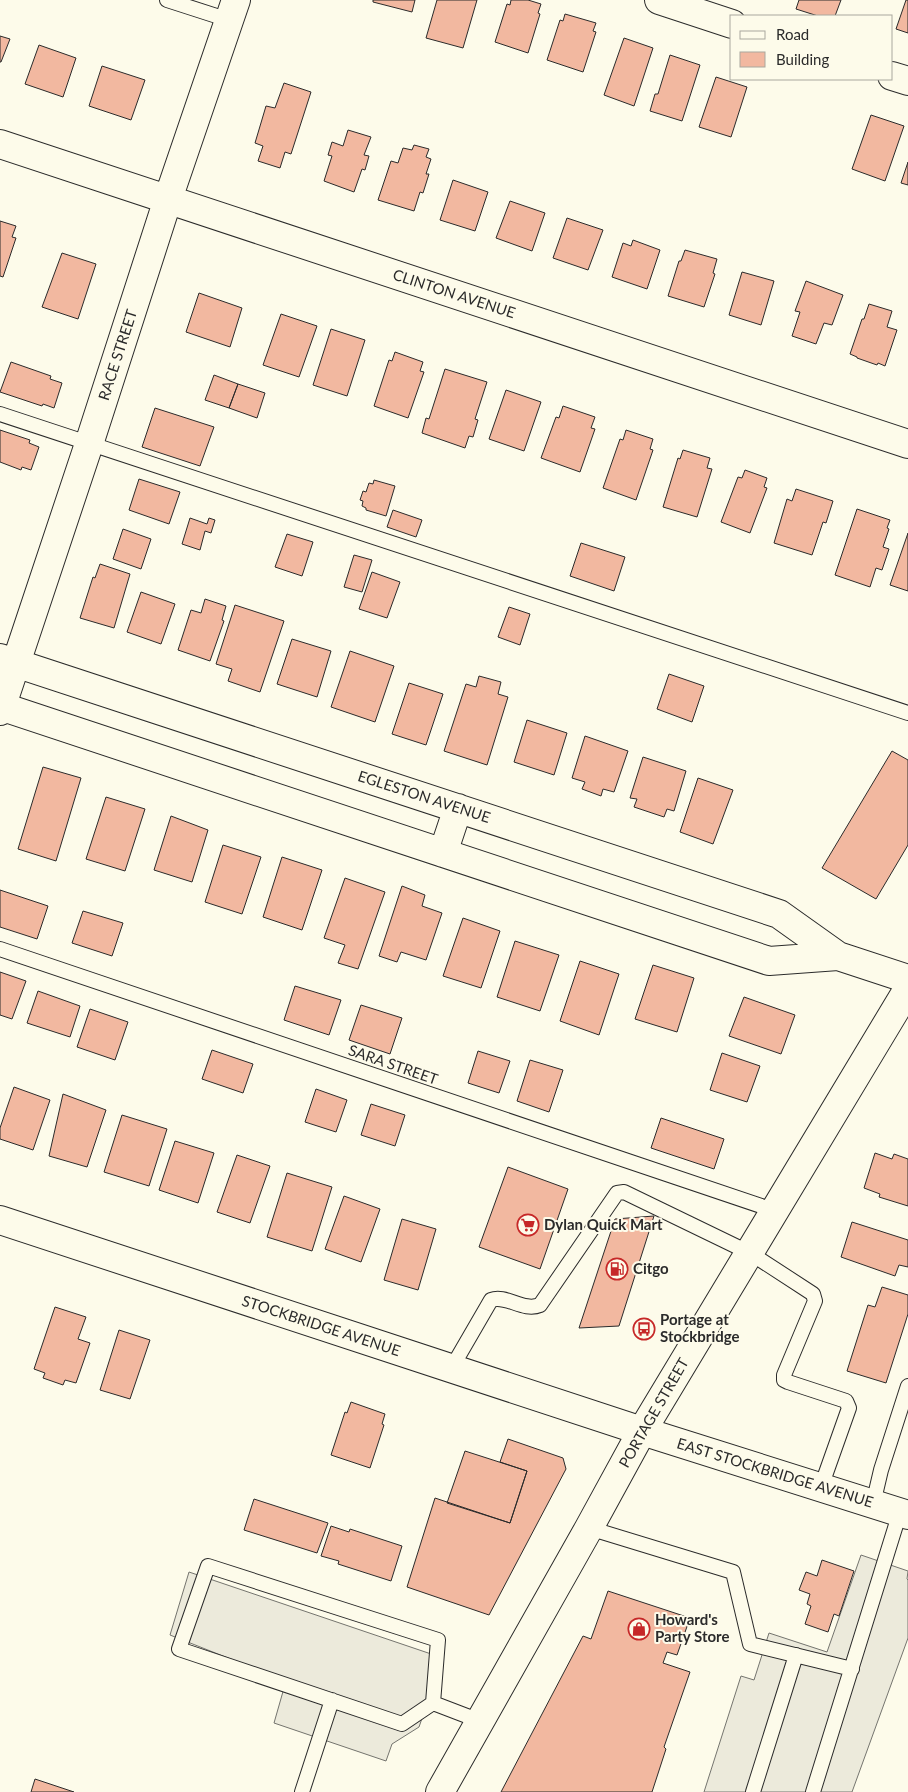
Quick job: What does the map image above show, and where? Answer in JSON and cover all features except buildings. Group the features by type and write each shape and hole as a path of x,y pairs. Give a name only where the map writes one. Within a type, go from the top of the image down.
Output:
{"street":[{"path":"659,0 730,23"},
{"name":"RACE STREET","path":"0,708 8,661 89,444 168,199 232,10"},
{"path":"893,76 908,81"},
{"name":"CLINTON AVENUE","path":"0,144 908,444"},
{"name":"EGLESTON AVENUE","path":"8,661 779,914 838,956 908,979"},
{"name":"EGLESTON AVENUE","path":"0,708 769,961 838,956"},
{"path":"443,853 458,808"},
{"name":"PORTAGE STREET","path":"440,1792 642,1431 908,989"},
{"name":"STOCKBRIDGE AVENUE","path":"0,1220 642,1431"},
{"name":"EAST STOCKBRIDGE AVENUE","path":"642,1431 904,1513"}],"lane":[{"path":"167,0 232,10"},
{"path":"0,414 908,713"},
{"name":"SARA STREET","path":"0,949 776,1211"},
{"path":"451,1368 491,1300 498,1298 531,1307 540,1305 617,1193 624,1192 750,1254 813,1294 815,1301 784,1375 784,1380 846,1401 848,1404 849,1408 822,1487"},
{"path":"873,1504 881,1470 908,1386"},
{"path":"813,1792 904,1513"},
{"path":"589,1528 733,1572 750,1644 852,1669"},
{"path":"208,1566 438,1640 433,1703 402,1724 179,1649 208,1566"},
{"path":"753,1792 796,1655"},
{"path":"302,1792 332,1700"},
{"path":"433,1703 480,1721"}],"shaded area":[{"path":"861,1555 908,1571 908,1638 852,1792 704,1792 741,1676 754,1680 769,1633 827,1652"},
{"path":"189,1572 443,1658 419,1727 392,1744 386,1761 274,1723 286,1681 170,1635"}],"place":[{"name":"Dylan Quick Mart","path":"528,1225"},
{"name":"Citgo","path":"617,1269"},
{"name":"Portage at Stockbridge","path":"644,1329"},
{"name":"Howard's Party Store","path":"639,1629"}]}
